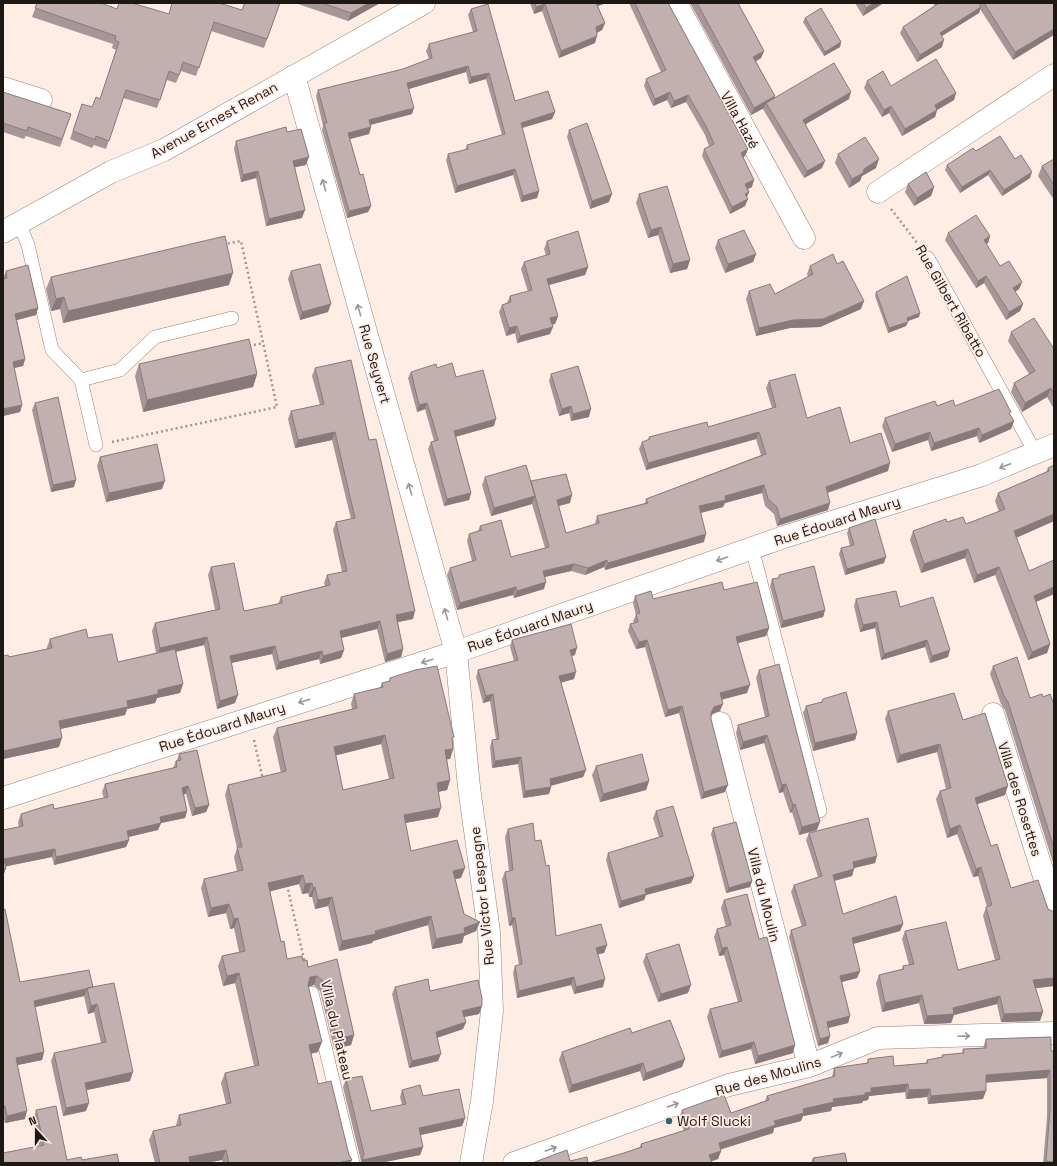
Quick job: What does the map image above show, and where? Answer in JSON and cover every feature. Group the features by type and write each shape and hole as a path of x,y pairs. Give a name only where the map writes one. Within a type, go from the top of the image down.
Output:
{"street":[{"name":"Avenue Ernest Renan","path":"11,228 111,172 164,150 424,3"},
{"name":"Villa Hazé","path":"676,3 804,238"},
{"path":"878,192 1054,75"},
{"name":"Rue Seyvert","path":"294,76 456,652"},
{"path":"3,88 41,100"},
{"name":"Rue Édouard Maury","path":"3,798 456,652 752,548 982,475 1045,449"},
{"name":"Rue Victor Lespagne","path":"456,652 469,787 489,932 492,1010 482,1101 471,1163"},
{"name":"Villa des Rosettes","path":"993,714 1054,908"},
{"name":"Villa du Moulin","path":"720,723 808,1066"},
{"name":"Rue des Moulins","path":"514,1163 729,1085 808,1066 878,1038 1054,1033"}],"lane":[{"path":"11,228 28,245 52,350 81,380 96,445"},
{"name":"Rue Gilbert Ribatto","path":"928,258 1045,449"},
{"path":"81,380 120,370 155,337 232,318"},
{"path":"752,548 820,811"},
{"name":"Villa du Plateau","path":"312,993 353,1163"}],"path":[{"name":"Rue Gilbert Ribatto","path":"878,192 928,258"},
{"path":"247,346 263,343"},
{"path":"248,718 264,786"},
{"name":"Villa du Plateau","path":"285,878 312,993"}],"building":[{"path":"37,3 101,3 117,9 119,3 132,3 169,14 172,3 219,3 242,10 245,3 280,3 267,39 214,22 199,68 183,62 179,75 169,71 160,100 126,90 109,141 96,136 95,140 73,131 82,104 92,107 96,97 100,99 119,42 115,40 116,36 35,8"},
{"path":"322,3 369,3 351,13"},
{"path":"535,3 596,3 605,23 596,27 597,36 561,51 545,4 536,7"},
{"path":"635,3 668,3 748,149 741,153 754,180 745,184 749,192 745,194 748,199 732,207 704,149 714,144 707,128 688,95 674,101 670,92 655,99 646,79 666,70"},
{"path":"697,3 738,3 764,51 753,57 775,96 754,108"},
{"path":"863,3 874,3 866,8"},
{"path":"939,3 979,3 981,7 940,33 944,40 920,55 903,27"},
{"path":"984,3 1054,3 1054,29 1015,52"},
{"path":"488,4 515,101 548,91 555,112 521,123 539,191 523,196 515,169 457,186 448,154 468,149 467,145 505,134 489,73 471,77 468,66 407,83 414,108 369,120 371,127 348,133 360,175 363,174 371,206 349,211 324,123 327,123 318,90 403,69 432,58 429,44 477,31 471,9"},
{"path":"821,8 841,42 825,52 805,18"},
{"path":"936,59 956,93 935,105 937,110 905,129 891,106 884,110 867,81 883,71 891,86"},
{"path":"834,63 851,92 803,120 825,161 807,171 766,103"},
{"path":"3,92 71,114 62,139 28,127 27,131 3,123"},
{"path":"587,123 612,194 592,201 569,130"},
{"path":"286,127 287,132 301,129 309,157 293,161 305,210 269,219 258,171 243,175 236,141"},
{"path":"1000,136 1015,159 1021,155 1032,172 1004,190 990,170 962,187 947,165 973,148 976,151"},
{"path":"865,137 879,159 864,169 863,173 852,179 838,154"},
{"path":"1054,159 1054,185 1042,166"},
{"path":"926,172 934,187 917,198 908,184"},
{"path":"667,186 690,260 673,264 661,227 651,230 639,194"},
{"path":"976,215 990,236 984,240 1000,266 1009,261 1022,282 1013,288 1023,304 1009,312 986,276 978,281 948,233"},
{"path":"744,230 756,254 728,264 718,240"},
{"path":"578,231 588,267 547,279 558,316 550,318 553,327 520,336 517,326 509,328 502,305 511,302 510,296 532,290 524,262 550,254 547,241"},
{"path":"225,236 233,273 68,311 64,297 56,299 51,277"},
{"path":"833,254 837,264 843,261 864,301 823,319 793,320 759,328 749,291 770,284 775,294 813,274 810,266"},
{"path":"320,264 331,304 302,312 291,271"},
{"path":"28,265 38,308 15,314 25,359 13,362 22,405 3,409 3,279 7,278 6,271"},
{"path":"907,276 920,313 907,318 908,322 889,328 876,292"},
{"path":"1034,318 1054,349 1054,394 1051,388 1025,403 1014,383 1035,371 1011,332"},
{"path":"249,339 257,374 147,400 139,364"},
{"path":"351,360 369,440 376,439 415,611 396,615 403,649 387,654 380,621 340,631 344,650 323,656 322,651 279,662 275,646 230,656 238,695 220,701 207,637 160,648 155,623 220,609 211,567 234,563 244,611 282,603 281,597 330,585 327,575 347,571 336,522 355,518 335,432 298,440 291,411 324,404 315,368"},
{"path":"452,363 456,377 483,370 496,419 454,431 471,493 447,499 431,442 438,440 433,422 427,403 419,405 411,372 436,364 437,368"},
{"path":"578,366 591,409 573,414 571,406 562,409 551,374"},
{"path":"795,374 807,418 840,407 850,443 881,433 890,463 826,487 830,503 780,519 777,507 768,499 764,485 725,496 726,500 699,506 706,534 608,563 607,560 588,568 574,564 543,571 546,582 517,591 516,587 460,603 450,568 476,560 469,534 482,530 480,526 501,520 511,557 549,547 531,481 566,474 572,495 557,500 566,533 599,523 597,516 648,503 646,499 766,454 759,432 648,463 642,442 650,439 649,437 707,422 708,427 776,407 769,381"},
{"path":"999,389 1014,421 982,435 979,428 934,443 930,432 895,444 885,418 935,401 937,406 953,400 955,406"},
{"path":"58,397 76,480 53,485 35,403"},
{"path":"157,444 165,481 109,493 100,457"},
{"path":"526,465 535,496 494,508 485,477"},
{"path":"1054,465 1054,514 1014,531 1029,571 1054,560 1054,587 1034,596 1050,644 1032,652 999,567 977,575 968,549 924,564 913,531 946,519 947,522 963,517 966,524 1005,509 998,493 1049,471 1048,468"},
{"path":"875,519 886,557 847,569 841,548 854,545 849,528"},
{"path":"814,566 825,610 783,621 772,579 779,578 779,575"},
{"path":"722,582 724,590 757,582 769,628 736,637 750,685 720,693 723,704 714,707 711,713 711,719 728,785 704,792 682,706 668,710 647,640 639,642 630,624 638,622 636,614 640,613 635,596 651,591 653,599"},
{"path":"896,591 900,607 933,597 950,650 932,656 927,640 884,654 877,622 863,625 856,599"},
{"path":"571,624 577,648 570,650 576,672 559,676 586,770 550,779 551,787 525,791 521,757 495,761 492,740 499,739 493,694 486,696 478,670 518,660 512,640"},
{"path":"86,629 88,638 112,634 118,662 175,649 183,684 158,690 158,694 127,701 128,707 59,721 62,738 3,751 3,656 8,655 9,657 52,648 50,639"},
{"path":"1017,657 1030,698 1042,694 1043,697 1050,694 1054,705 1054,848 1008,702 1004,696 993,666"},
{"path":"779,664 820,822 802,827 795,804 793,805 786,784 782,785 767,735 743,742 738,725 769,716 759,670"},
{"path":"437,666 454,737 452,737 453,749 445,750 450,780 437,783 441,808 404,815 411,851 457,840 465,868 453,871 464,914 480,922 464,928 465,933 436,939 431,916 375,931 376,934 342,941 332,897 318,900 315,887 313,888 312,883 305,884 303,875 268,883 281,942 284,941 287,959 302,956 303,961 307,960 308,967 337,959 354,1035 337,1039 323,981 317,976 310,977 308,985 322,1042 309,1045 318,1084 331,1081 349,1155 352,1160 337,1163 229,1163 226,1150 189,1157 190,1163 160,1163 153,1131 181,1125 179,1115 231,1103 225,1073 259,1065 239,973 227,976 222,956 245,951 238,918 234,919 229,904 211,908 204,879 243,870 237,847 242,847 228,785 286,771 277,728 357,708 354,694 383,687 382,683 390,681 390,678 415,670","holes":["385,735 394,778 343,790 334,747"]},
{"path":"846,692 857,733 815,743 806,706 822,702 823,699"},
{"path":"954,693 963,720 985,713 1008,786 975,798 991,846 997,844 1011,888 1038,880 1048,909 1054,912 1054,978 1033,980 1043,1012 1004,1014 1000,996 953,1008 954,1014 927,1016 922,995 885,1003 879,975 904,969 903,966 914,964 905,931 946,922 958,970 1000,959 986,907 992,905 981,867 976,869 960,825 950,829 940,791 951,788 940,744 900,755 888,711"},
{"path":"197,750 209,805 195,808 188,786 182,788 187,811 160,817 161,823 127,831 129,840 56,857 55,849 4,859 6,868 3,869 3,830 23,826 21,814 53,804 54,809 108,797 105,784 177,767 176,761 181,760 179,754"},
{"path":"642,754 649,781 603,794 596,766"},
{"path":"673,806 694,876 645,889 646,894 621,901 608,853 663,836 656,811"},
{"path":"868,818 877,856 853,862 854,869 833,875 843,914 896,896 903,924 852,938 860,971 840,976 850,1016 827,1022 830,1036 820,1039 791,930 806,925 794,885 822,876 809,833"},
{"path":"736,822 752,881 729,888 713,828"},
{"path":"533,823 535,841 541,840 546,866 549,865 556,936 601,924 607,945 596,948 605,979 576,987 574,977 519,991 515,966 522,964 515,918 512,918 505,872 513,870 508,829"},
{"path":"747,894 759,939 767,937 795,1045 758,1056 754,1042 722,1051 710,1009 742,1001 727,947 722,948 717,929 731,925 724,900"},
{"path":"5,909 20,982 89,970 93,987 34,1001 44,1052 16,1058 27,1111 7,1116 5,1106 3,1106 3,910"},
{"path":"679,944 691,985 661,994 646,954"},
{"path":"428,979 430,991 478,980 482,998 482,1006 462,1011 466,1022 436,1032 441,1054 412,1061 395,987"},
{"path":"114,983 133,1072 85,1083 89,1103 66,1108 54,1053 106,1042 97,1004 91,1006 87,988"},
{"path":"670,1020 685,1059 646,1073 643,1063 572,1085 562,1052 630,1028 632,1033"},
{"path":"1051,1037 1051,1051 1054,1051 1054,1162 1046,1161 1050,1109 1050,1070 986,1075 986,1091 931,1096 930,1089 909,1090 908,1084 871,1088 871,1092 865,1093 865,1095 833,1099 834,1102 803,1109 804,1113 774,1121 776,1125 719,1143 721,1151 709,1155 712,1163 589,1163 642,1147 641,1144 689,1129 682,1110 724,1095 731,1113 769,1100 767,1096 835,1076 834,1068 868,1063 868,1059 893,1056 894,1066 928,1063 927,1060 943,1057 942,1055 964,1053 963,1049 986,1048 986,1039"},
{"path":"362,1076 371,1111 406,1104 402,1090 420,1085 423,1096 459,1089 465,1118 419,1128 423,1147 362,1160 364,1154 346,1079"},
{"path":"56,1106 67,1160 81,1157 82,1160 117,1154 119,1163 3,1163 3,1153 44,1145 36,1110"},
{"path":"567,1150 570,1161 587,1157 588,1163 532,1163"},
{"path":"845,1153 847,1163 814,1163 813,1158"}],"place":[{"name":"Wolf Slucki","path":"669,1121"}]}
